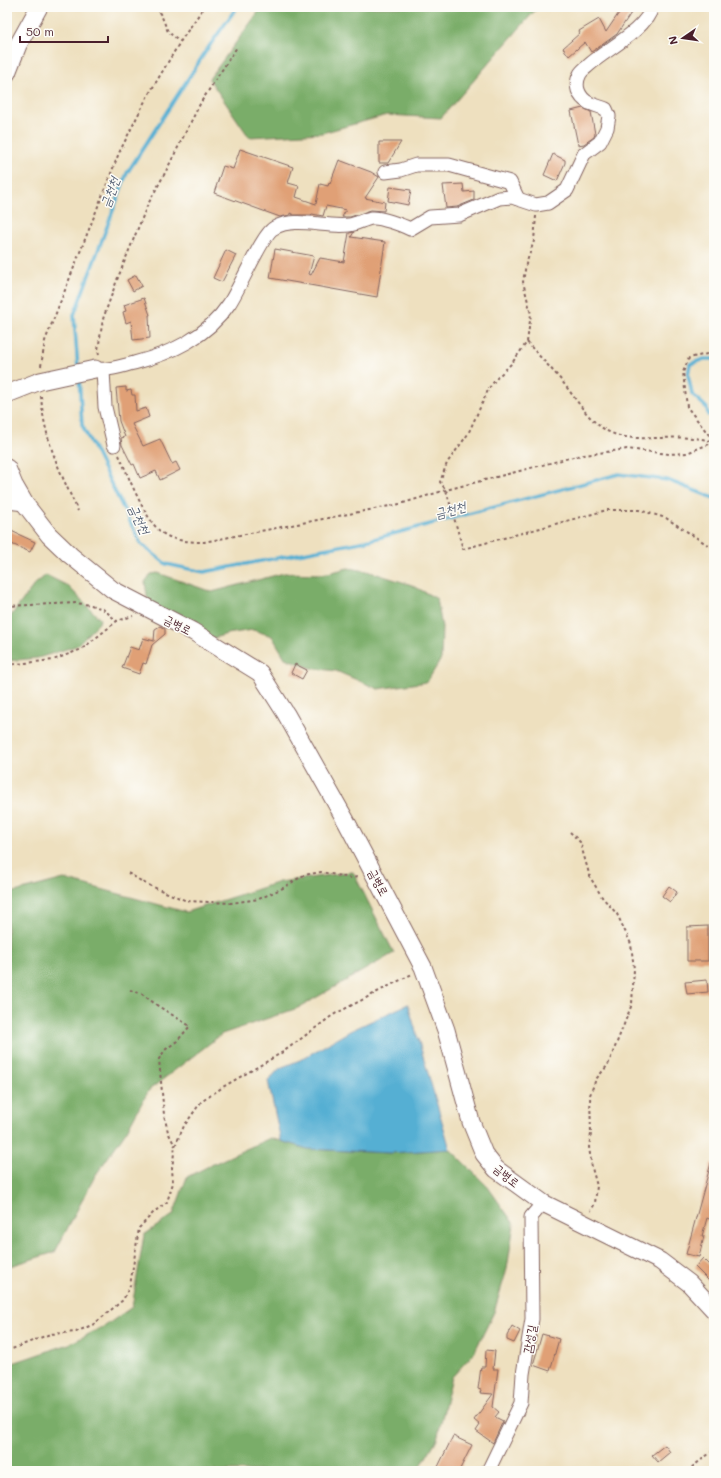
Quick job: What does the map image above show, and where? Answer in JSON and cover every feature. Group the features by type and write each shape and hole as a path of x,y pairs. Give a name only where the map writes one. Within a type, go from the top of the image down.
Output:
{"street":[{"path":"7,73 18,45 39,7"},
{"path":"7,394 47,380 142,361 173,351 197,338 215,322 230,303 261,244 272,228 284,223 349,225 373,218 399,224 410,229 430,217 459,215 499,198 512,197 536,205 548,203 567,190 584,154 600,142 607,128 609,116 606,109 588,102 578,92 576,85 580,73 594,60 642,23 651,11 652,7"},
{"path":"385,172 401,170 416,165 450,166 510,182 518,199"},
{"path":"99,370 105,407 114,445"},
{"name":"금병로","path":"7,468 14,485 25,504 49,535 70,555 113,590 192,631 260,673 286,714 424,967 446,1030 470,1122 484,1154 496,1168 542,1203 660,1261 689,1283 714,1310"},
{"path":"7,502 25,504"},
{"name":"감성길","path":"488,1471 521,1403 523,1374 532,1318 531,1218 542,1203"}],"path":[{"path":"156,7 168,32 180,42"},
{"path":"78,511 49,446 42,409 47,380 40,369 45,341 119,153 146,99 180,42 204,7"},
{"path":"99,370 98,350 103,319 147,206 166,173 201,102 237,47"},
{"path":"536,205 534,241 526,264 523,282 531,314 527,342 512,363 496,378 489,388 477,417 468,434 447,463 440,482 446,490 463,549 608,510 639,510 666,518 714,549"},
{"path":"527,342 562,381 590,418 612,434 625,437 705,439 714,442"},
{"path":"714,355 707,354 689,358 683,372 687,407 714,442"},
{"path":"114,445 149,520 160,532 183,541 204,542 400,504 446,490 577,456 627,449 669,454 687,453 714,442"},
{"path":"7,606 76,603 91,605 103,609 117,621"},
{"path":"7,665 53,660 82,648 117,621 151,610"},
{"path":"570,832 580,842 590,877 602,897 617,914 631,944 634,969 632,1004 608,1064 596,1079 590,1095 591,1134 589,1147 592,1168 597,1186 595,1203 584,1223"},
{"path":"128,873 146,884 187,901 231,903 259,899 283,888 304,875 321,872 350,878 375,875"},
{"path":"7,1351 50,1334 76,1332 94,1324 123,1300 130,1286 138,1228 166,1202 173,1183 172,1168 176,1146 184,1126 201,1102 223,1087 283,1052 333,1015 424,967"},
{"path":"130,990 142,994 190,1026 177,1041 165,1050 159,1059 164,1114 168,1132 176,1146"},
{"path":"687,1471 714,1450"}],"green space":[{"path":"262,7 538,7 441,118 387,115 322,133 249,137 209,79"},
{"path":"348,568 367,571 412,585 437,599 442,627 441,659 427,682 378,689 336,671 311,668 285,658 272,636 253,630 227,634 214,638 148,603 145,582 151,574 158,573 212,592 284,573 324,574"},
{"path":"46,575 68,586 100,619 99,623 76,646 38,658 7,661 7,621 34,585"},
{"path":"353,872 394,953 298,1008 222,1034 149,1090 127,1130 95,1176 55,1252 7,1267 7,894 64,879 186,912 279,882"},
{"path":"270,1138 308,1149 390,1153 450,1149 488,1187 514,1224 507,1269 494,1312 474,1353 452,1377 437,1439 418,1471 7,1471 7,1365 69,1344 105,1326 132,1307 144,1235 173,1215 187,1177"}],"water":[{"path":"408,1004 450,1149 390,1153 308,1149 281,1141 268,1081 280,1068 300,1060 350,1031"}],"building":[{"path":"623,7 635,7 617,34 591,52 585,42 569,56 563,48 580,33 579,31 599,19 606,32"},
{"path":"583,108 591,112 595,134 594,137 584,144 578,145 571,111"},
{"path":"379,142 401,142 388,163 379,163"},
{"path":"240,149 293,167 288,183 299,186 296,197 316,204 320,184 328,186 329,183 330,184 339,160 371,172 379,177 365,198 385,202 384,211 371,210 350,217 342,217 346,210 326,206 323,216 312,214 294,215 290,213 290,215 280,217 214,193 223,166 233,169"},
{"path":"553,154 565,160 557,181 544,175"},
{"path":"463,184 464,192 474,191 474,200 457,207 446,208 443,185"},
{"path":"390,187 411,190 408,205 388,201"},
{"path":"354,232 351,237 385,242 377,297 270,278 275,249 314,256 309,274 311,275 320,258 344,262 349,233"},
{"path":"226,250 236,255 222,282 213,278"},
{"path":"136,275 142,286 133,291 127,280"},
{"path":"144,298 150,315 150,338 133,340 131,321 126,323 123,312 126,311 124,305"},
{"path":"126,387 126,391 131,390 132,395 135,395 136,411 146,408 149,417 132,424 143,446 160,439 172,464 176,462 180,470 160,480 156,471 140,478 134,464 132,465 122,445 121,438 125,437 119,421 116,388"},
{"path":"7,529 35,542 30,552 7,542"},
{"path":"160,626 165,629 165,634 152,645 146,664 143,663 139,674 122,668 130,647 139,650 143,638 154,641 155,629"},
{"path":"295,664 307,670 302,679 291,673"},
{"path":"669,886 677,892 670,902 662,896"},
{"path":"708,926 708,961 687,961 687,927"},
{"path":"707,980 708,992 687,994 685,982"},
{"path":"711,1163 714,1164 714,1221 707,1218 702,1236 704,1236 699,1257 686,1254"},
{"path":"703,1258 714,1269 714,1286 695,1267"},
{"path":"512,1326 520,1331 514,1343 507,1340 507,1336"},
{"path":"542,1334 559,1339 550,1371 533,1365"},
{"path":"486,1350 495,1351 493,1369 498,1369 493,1407 499,1412 495,1417 503,1421 493,1443 476,1431 480,1425 474,1420 493,1394 480,1393 481,1390 478,1389 481,1367 485,1367"},
{"path":"453,1436 472,1445 459,1471 436,1471"},
{"path":"665,1445 670,1452 658,1462 652,1455"}],"waterway":[{"name":"금천천","path":"78,369 74,315 127,173 208,48 237,7"},
{"path":"708,415 707,408 692,394 688,375 690,364 704,359 714,359"},
{"name":"금천천","path":"79,377 82,425 141,544 166,564 204,572 366,541 619,474 667,480 714,498"}]}
